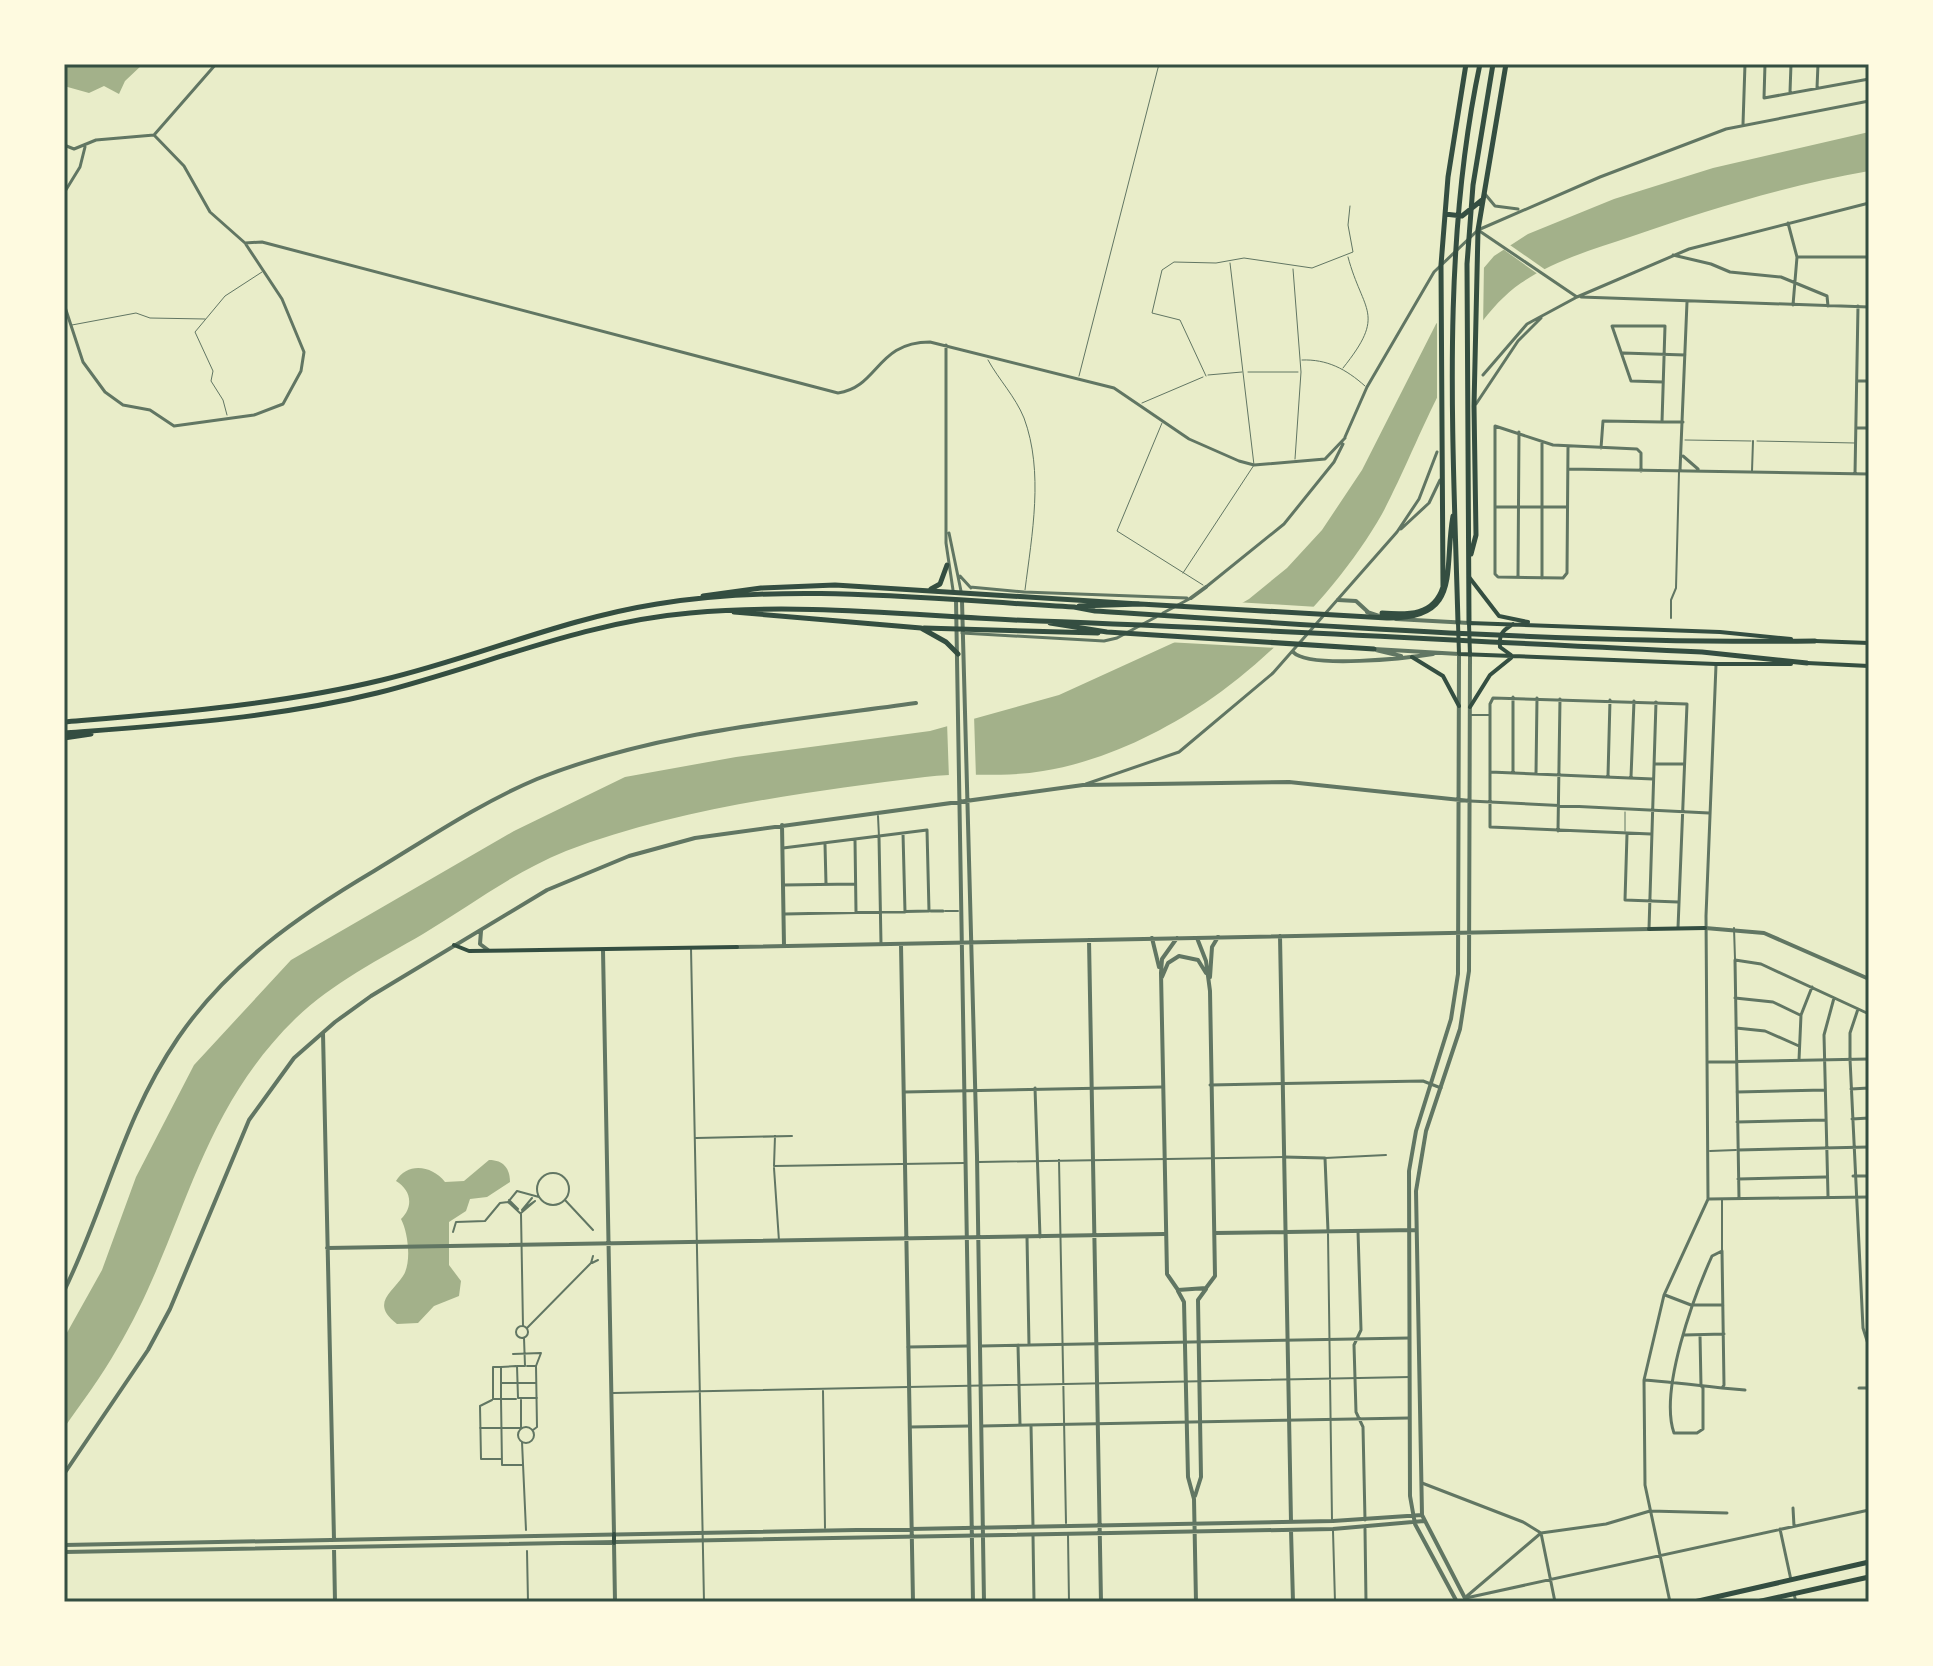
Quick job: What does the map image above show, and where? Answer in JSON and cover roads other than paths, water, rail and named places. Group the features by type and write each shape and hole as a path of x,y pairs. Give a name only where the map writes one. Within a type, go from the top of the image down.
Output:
{"main road":[{"path":"1385,616 1404,615 1430,607 1443,587 1441,265 1455,122 1466,64"},
{"path":"1480,64 1460,184 1454,274 1459,654 1716,664 1807,663"},
{"path":"1470,655 1467,264 1473,185 1493,64"},
{"path":"1469,559 1476,535 1474,406 1478,230 1506,64"},
{"path":"1445,214 1462,216 1475,209 1485,194"},
{"path":"1074,607 1140,604 1340,616 1420,616 1432,610 1442,598 1448,580 1455,505"},
{"path":"931,589 940,584 947,565"},
{"path":"1469,577 1499,616 1543,624"},
{"path":"64,722 225,708 345,689 420,670 584,620 713,593 796,585 953,590 1135,601 1140,604"},
{"path":"691,599 787,594 1074,607 1341,626 1703,641 1869,643"},
{"path":"726,610 921,628 1107,632 1374,649"},
{"path":"64,735 313,706 427,680 625,622 726,610 941,615 1702,652 1869,666"},
{"path":"1045,621 1107,632"},
{"path":"1469,623 1720,632 1815,641"},
{"path":"1513,656 1500,647 1499,638 1502,631 1514,624"},
{"path":"921,628 946,642 958,654"},
{"path":"1470,707 1490,675 1513,656"},
{"path":"1412,657 1443,676 1459,706"},
{"path":"1649,929 1705,928"},
{"path":"454,945 469,951 737,947"},
{"path":"614,1534 614,1543"},
{"path":"1694,1602 1869,1562"},
{"path":"1757,1602 1869,1577"}],"street":[{"path":"64,145 74,149 96,140 154,135 216,64"},
{"path":"1743,125 1745,64"},
{"path":"1765,64 1764,98 1869,79"},
{"path":"1790,94 1791,64"},
{"path":"1817,88 1818,64"},
{"path":"961,630 1104,641 1124,635 1191,598 1284,524 1339,455 1367,387 1441,265 1478,230 1522,209 1743,125 1869,101"},
{"path":"64,304 88,371 113,400 150,410 174,426 254,415 283,404 303,363 303,347 282,299 245,243 210,212 184,166 154,135"},
{"path":"64,193 80,167 85,147"},
{"path":"1485,194 1495,206 1522,209"},
{"path":"1483,375 1527,324 1577,297 1673,255 1869,203"},
{"path":"1788,223 1797,257 1793,305"},
{"path":"1478,230 1577,297 1869,307"},
{"path":"245,243 257,241 838,393 856,388 899,346 925,342 987,354 1114,388 1205,448 1254,465 1330,457 1345,438"},
{"path":"1673,255 1730,272 1795,282 1827,296 1828,306"},
{"path":"1797,257 1869,257"},
{"path":"1671,618 1671,600 1676,588 1687,302"},
{"path":"1855,474 1858,306"},
{"path":"1474,406 1518,341 1544,315"},
{"path":"1662,422 1665,326 1612,326 1631,381 1663,382"},
{"path":"946,345 947,565 961,630 958,654 957,793 973,1602"},
{"path":"1623,353 1685,355"},
{"path":"1857,381 1869,381"},
{"path":"1601,448 1603,421 1683,422"},
{"path":"1568,447 1567,573 1563,578 1495,574 1495,426 1519,432 1542,443 1637,449 1641,453 1641,471"},
{"path":"1855,428 1869,428"},
{"path":"1518,577 1519,432"},
{"path":"1752,471 1753,441"},
{"path":"1542,443 1542,578"},
{"path":"1397,532 1419,499 1440,454"},
{"path":"1681,454 1687,463 1701,471"},
{"path":"1568,469 1869,474"},
{"path":"1083,785 1179,752 1293,652 1397,532 1429,503 1443,473"},
{"path":"1495,507 1567,507"},
{"path":"949,533 961,591 965,695 984,1602"},
{"path":"959,576 977,593"},
{"path":"970,587 1191,598"},
{"path":"1338,600 1356,601 1367,612 1385,616 1422,622 1469,623"},
{"path":"1419,651 1432,638 1422,622"},
{"path":"1374,649 1383,655 1412,657"},
{"path":"1374,649 1459,654 1458,974 1451,1019 1410,1164 1407,1230 1413,1516 1457,1602"},
{"path":"1293,652 1304,659 1412,657 1439,653"},
{"path":"1466,1600 1422,1515 1416,1230 1419,1164 1465,1006 1470,933 1470,655"},
{"path":"1670,1602 1650,1511 1644,1463 1644,1380 1664,1295 1708,1199 1710,1151 1705,928 1716,664"},
{"path":"1651,834 1490,827 1490,704 1499,696 1687,704 1678,928"},
{"path":"1513,697 1513,773"},
{"path":"1536,774 1537,698"},
{"path":"1558,831 1560,699"},
{"path":"1608,777 1610,700"},
{"path":"1631,778 1634,701"},
{"path":"737,947 1649,929 1656,702"},
{"path":"64,1291 135,1112 177,1039 221,985 258,948 298,918 497,799 576,765 704,733 916,703"},
{"path":"1470,715 1490,715"},
{"path":"1654,764 1684,764"},
{"path":"1490,772 1653,779"},
{"path":"64,1474 124,1387 170,1309 249,1120 294,1058 371,996 454,945 547,890 629,856 695,838 782,825 1083,785 1144,782 1289,782 1490,803 1709,813"},
{"path":"878,814 881,944"},
{"path":"782,825 784,946"},
{"path":"783,848 927,830 929,911"},
{"path":"903,833 905,912"},
{"path":"1627,834 1625,900 1678,902"},
{"path":"855,840 856,913"},
{"path":"825,844 826,884"},
{"path":"783,885 856,884"},
{"path":"784,914 959,911"},
{"path":"1705,928 1734,928 1784,940 1869,979"},
{"path":"1734,928 1739,1198"},
{"path":"482,929 480,944 489,951"},
{"path":"1280,936 1293,1602"},
{"path":"1194,1499 1201,1477 1198,1300 1215,1276 1209,983 1212,947 1218,937"},
{"path":"1152,938 1161,973"},
{"path":"1177,938 1162,959 1160,981 1164,1234 1167,1274 1184,1302 1188,1477 1194,1499 1196,1602"},
{"path":"1197,938 1206,961 1209,983"},
{"path":"1089,940 1101,1602"},
{"path":"901,944 913,1602"},
{"path":"691,948 704,1602"},
{"path":"603,950 614,1534"},
{"path":"1160,981 1168,963 1185,956 1202,964 1209,983"},
{"path":"1735,960 1761,964 1869,1014"},
{"path":"1799,1060 1801,1015 1812,987"},
{"path":"1735,998 1773,1002 1801,1015"},
{"path":"1828,1196 1825,1025 1834,998"},
{"path":"1858,1009 1852,1022 1850,1059 1852,1148 1863,1328 1869,1347"},
{"path":"1736,1028 1765,1031 1799,1046"},
{"path":"323,1032 335,1602"},
{"path":"1708,1062 1869,1059"},
{"path":"1210,1085 1432,1084 1441,1088"},
{"path":"904,1092 1162,1087"},
{"path":"1035,1088 1040,1237"},
{"path":"1851,1089 1869,1088"},
{"path":"1737,1092 1825,1090"},
{"path":"1852,1119 1869,1118"},
{"path":"1737,1122 1826,1120"},
{"path":"775,1136 779,1241"},
{"path":"695,1138 792,1136"},
{"path":"1710,1151 1869,1147"},
{"path":"977,1162 1386,1155"},
{"path":"1325,1158 1333,1521"},
{"path":"1059,1160 1066,1525"},
{"path":"774,1166 965,1163"},
{"path":"525,1366 524,1338 528,1334 523,1304 521,1211 536,1196 539,1181 547,1174 558,1174 568,1185 565,1200"},
{"path":"1853,1176 1869,1176"},
{"path":"1738,1179 1827,1177"},
{"path":"453,1232 456,1222 485,1221 500,1203 509,1201 522,1190 551,1205 565,1200"},
{"path":"1708,1199 1869,1197"},
{"path":"1722,1199 1726,1375 1722,1388"},
{"path":"565,1200 593,1230"},
{"path":"509,1201 521,1211"},
{"path":"1214,1233 1416,1230"},
{"path":"1358,1231 1361,1330 1357,1339 1355,1378 1359,1419 1363,1427 1365,1520"},
{"path":"327,1248 1164,1234"},
{"path":"1027,1237 1029,1345"},
{"path":"1700,1335 1703,1429 1697,1433 1674,1433 1675,1382 1682,1335 1712,1256 1722,1251"},
{"path":"591,1263 593,1256"},
{"path":"524,1338 516,1331 525,1327 591,1263 598,1260"},
{"path":"1178,1290 1206,1288"},
{"path":"1664,1295 1691,1305 1723,1305"},
{"path":"1682,1335 1724,1334"},
{"path":"981,1346 1410,1338"},
{"path":"1018,1345 1016,1384 1020,1425"},
{"path":"908,1347 967,1346"},
{"path":"513,1354 541,1353 536,1366 537,1427 533,1430 532,1440 522,1442"},
{"path":"517,1366 521,1428 518,1435 522,1442 526,1530"},
{"path":"493,1399 493,1367 536,1366"},
{"path":"501,1367 502,1465 522,1465"},
{"path":"611,1393 1410,1377"},
{"path":"1644,1380 1745,1390"},
{"path":"501,1383 536,1383"},
{"path":"1859,1388 1869,1388"},
{"path":"823,1389 825,1529"},
{"path":"502,1459 481,1459 480,1406 493,1399 537,1398"},
{"path":"982,1426 1409,1418"},
{"path":"1031,1425 1033,1526"},
{"path":"910,1427 969,1426"},
{"path":"480,1428 533,1430"},
{"path":"1420,1482 1523,1522 1541,1533 1555,1602"},
{"path":"1793,1508 1794,1526"},
{"path":"1466,1600 1550,1578 1869,1510"},
{"path":"1466,1600 1541,1533 1606,1524 1650,1511 1727,1513"},
{"path":"64,1545 1291,1522 1422,1515"},
{"path":"64,1552 1365,1529 1424,1521"},
{"path":"1333,1529 1335,1602"},
{"path":"1365,1529 1366,1602"},
{"path":"1780,1529 1791,1580"},
{"path":"1068,1533 1069,1602"},
{"path":"1033,1535 1034,1602"},
{"path":"614,1543 615,1602"},
{"path":"527,1551 528,1602"},
{"path":"1794,1594 1796,1602"}],"lane":[{"path":"1078,378 1159,64"},
{"path":"1206,376 1180,320 1152,313 1157,276 1171,263 1250,258 1312,268 1353,252 1348,225 1350,206"},
{"path":"1343,368 1365,340 1368,315 1365,296 1348,254"},
{"path":"1183,573 1254,465 1230,261"},
{"path":"1293,266 1301,361 1295,462"},
{"path":"228,418 223,400 211,381 213,371 195,332 225,296 264,271"},
{"path":"71,325 136,313 150,318 207,319"},
{"path":"987,354 1014,399 1035,451 1032,534 1024,592"},
{"path":"1301,361 1316,360 1343,368 1367,387"},
{"path":"1140,404 1206,376 1301,372"},
{"path":"1163,420 1117,531 1206,587"},
{"path":"1682,440 1855,443"},
{"path":"1625,810 1627,834"}]}
